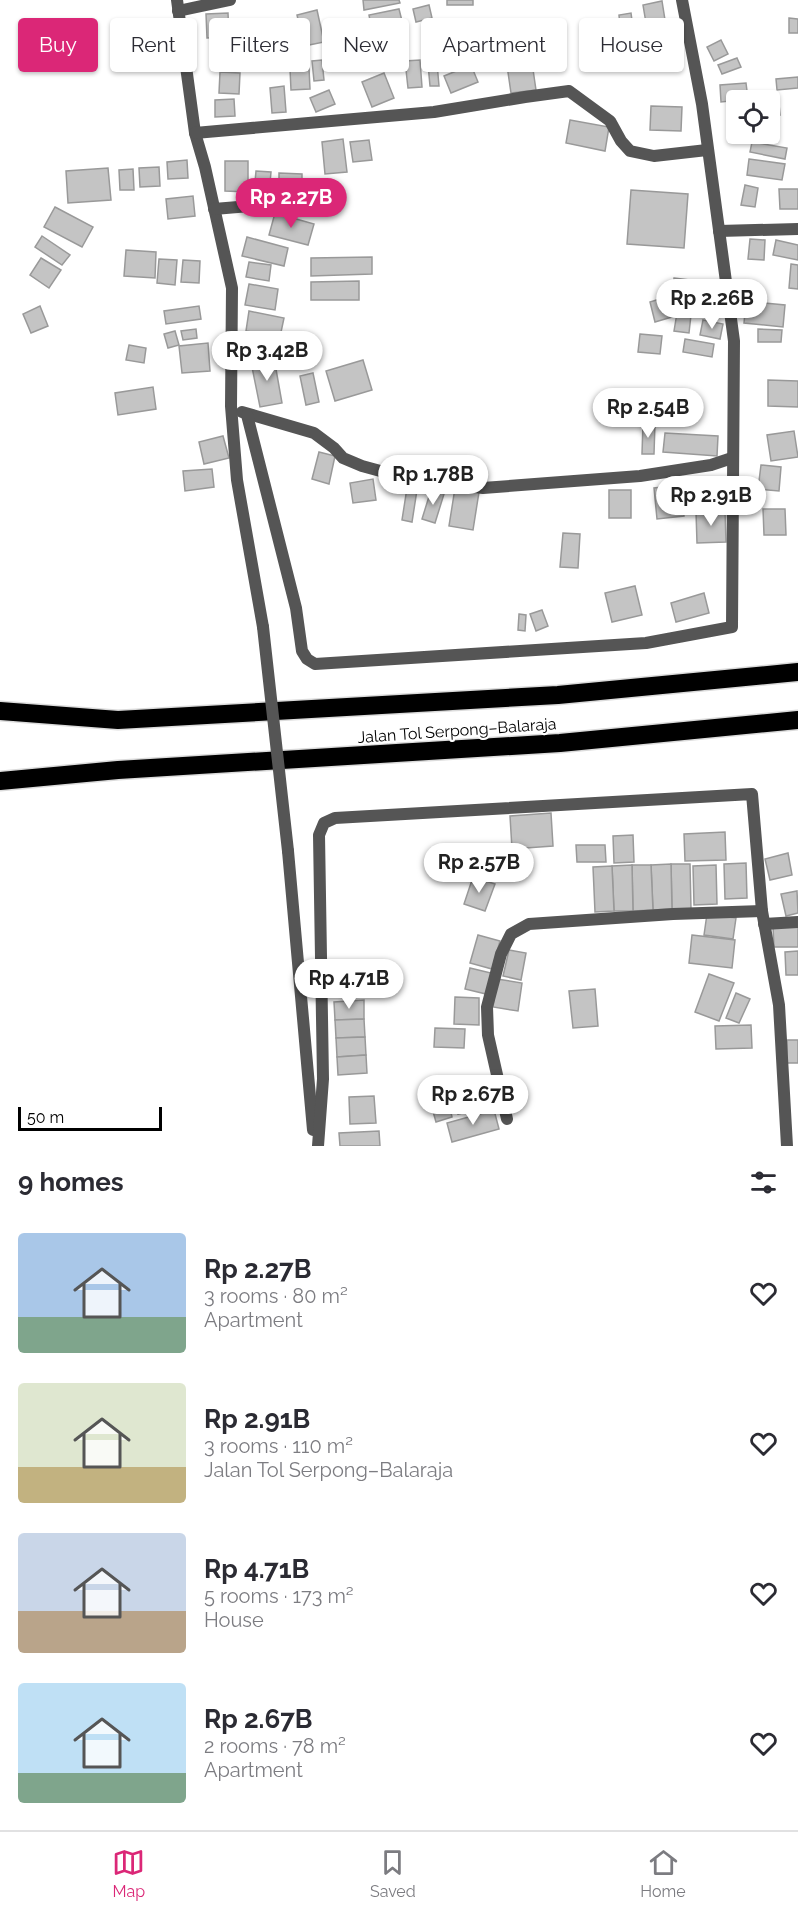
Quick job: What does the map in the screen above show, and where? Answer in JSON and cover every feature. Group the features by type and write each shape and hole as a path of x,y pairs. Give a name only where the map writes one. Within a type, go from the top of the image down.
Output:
{"highway":[{"name":"Jalan Tol Serpong–Balaraja","path":"0,711 118,720 558,695 798,672"},
{"name":"Jalan Tol Serpong–Balaraja","path":"0,781 118,770 560,743 798,720"}],"street":[{"path":"230,0 177,5 195,133 232,288 231,406 237,480 264,627 316,1146"},
{"path":"247,415 296,608 303,651 307,659 315,664 646,643 732,627 734,341 702,104 682,0"},
{"path":"195,133 434,112 569,91 610,122 630,151 654,156 707,150"},
{"path":"214,209 286,202 318,189"},
{"path":"719,231 798,229"},
{"path":"231,406 247,415 314,433 343,458 362,466 406,478 483,488 683,471 732,458"},
{"path":"316,1146 323,1079 319,835 324,824 335,818 752,794 762,911 779,1005 786,1146"},
{"path":"507,1119 488,1035 487,1007 501,954 510,934 529,924 674,914 762,911"},
{"path":"764,924 798,921"}],"building":[{"path":"363,0 399,0 400,3 364,10"},
{"path":"447,0 473,0 473,5 447,5"},
{"path":"662,1 665,18 645,18 643,5"},
{"path":"429,5 432,18 421,18 421,21 416,22 413,9"},
{"path":"399,9 401,18 370,18 369,15"},
{"path":"317,10 322,42 310,45 310,18 298,18 297,15"},
{"path":"228,13 228,18 209,18 209,38 207,38 206,14"},
{"path":"631,13 632,18 619,18 619,15"},
{"path":"789,18 798,19 798,33 789,33"},
{"path":"721,40 728,54 714,61 707,47"},
{"path":"737,58 741,67 722,74 718,65"},
{"path":"322,60 324,80 314,81 312,61"},
{"path":"420,60 422,87 408,88 406,72 409,72 409,61"},
{"path":"220,72 240,73 239,94 219,93"},
{"path":"290,72 309,72 310,89 291,90"},
{"path":"429,72 438,72 439,86 430,86"},
{"path":"454,72 474,72 478,82 451,93 444,76"},
{"path":"508,72 533,72 536,90 511,93"},
{"path":"384,73 394,98 372,107 362,82"},
{"path":"798,77 798,88 777,90 776,79"},
{"path":"746,83 747,90 726,90 726,101 721,102 720,85"},
{"path":"284,86 286,112 272,113 270,88"},
{"path":"329,90 335,104 316,112 310,98"},
{"path":"234,99 235,116 215,117 215,100"},
{"path":"651,106 682,107 681,131 650,130"},
{"path":"570,120 609,127 605,151 566,143"},
{"path":"343,139 347,172 325,174 322,142"},
{"path":"369,140 372,160 353,162 350,142"},
{"path":"752,144 787,148 785,159 750,152"},
{"path":"749,159 785,164 782,180 747,175"},
{"path":"187,160 188,178 168,179 167,162"},
{"path":"225,161 248,161 248,192 225,191"},
{"path":"159,167 160,186 140,187 139,168"},
{"path":"108,168 111,200 68,203 66,171"},
{"path":"133,169 134,190 120,190 119,170"},
{"path":"256,171 271,172 269,194 254,193"},
{"path":"279,173 302,174 302,184 279,183"},
{"path":"745,185 758,188 755,207 741,205"},
{"path":"779,189 798,189 798,209 780,209"},
{"path":"631,190 688,194 684,248 627,244"},
{"path":"193,196 195,216 168,219 166,199"},
{"path":"55,207 93,227 82,247 44,227"},
{"path":"275,213 314,224 308,245 269,235"},
{"path":"42,236 70,255 62,265 35,247"},
{"path":"247,237 288,248 284,266 242,256"},
{"path":"750,239 765,240 764,260 748,259"},
{"path":"776,240 798,245 798,260 773,255"},
{"path":"126,250 156,252 155,278 124,276"},
{"path":"372,257 372,274 311,276 311,258"},
{"path":"41,258 61,270 49,288 30,275"},
{"path":"159,259 177,260 175,285 157,283"},
{"path":"183,260 200,261 199,283 181,282"},
{"path":"249,262 271,265 269,281 246,277"},
{"path":"791,264 798,265 798,289 789,288"},
{"path":"674,278 697,281 694,310 671,307"},
{"path":"359,281 359,300 311,300 311,282"},
{"path":"249,284 278,289 275,310 245,305"},
{"path":"666,297 672,317 655,322 650,302"},
{"path":"746,301 785,305 783,327 744,323"},
{"path":"40,306 48,326 31,333 23,314"},
{"path":"199,306 201,319 166,324 164,311"},
{"path":"249,311 284,318 280,337 246,331"},
{"path":"677,313 691,315 689,333 674,331"},
{"path":"703,320 723,324 720,339 700,335"},
{"path":"196,329 197,338 183,340 181,331"},
{"path":"758,329 782,330 781,342 758,342"},
{"path":"175,331 179,345 168,348 164,334"},
{"path":"640,334 662,336 660,354 638,352"},
{"path":"685,339 714,344 712,357 683,352"},
{"path":"208,343 210,371 182,373 179,346"},
{"path":"129,345 146,348 144,363 126,360"},
{"path":"274,358 282,403 260,407 251,362"},
{"path":"363,360 372,390 335,401 326,371"},
{"path":"313,373 319,402 306,405 300,376"},
{"path":"768,380 798,381 798,407 768,406"},
{"path":"153,387 156,409 118,415 115,393"},
{"path":"643,423 655,423 654,454 642,454"},
{"path":"794,431 798,457 771,461 767,435"},
{"path":"665,433 718,436 717,456 663,452"},
{"path":"223,436 229,458 204,464 199,442"},
{"path":"319,452 335,456 329,484 312,479"},
{"path":"761,465 781,467 779,491 758,489"},
{"path":"212,469 214,487 185,491 183,471"},
{"path":"373,479 376,500 353,503 350,483"},
{"path":"681,485 684,516 657,519 654,488"},
{"path":"407,488 417,490 412,522 402,520"},
{"path":"455,488 479,492 473,530 449,526"},
{"path":"431,490 444,494 435,523 422,519"},
{"path":"609,490 631,490 631,518 609,518"},
{"path":"763,509 785,509 786,535 764,535"},
{"path":"725,511 726,542 697,543 696,512"},
{"path":"563,533 580,534 578,568 560,567"},
{"path":"635,586 642,615 612,622 605,593"},
{"path":"704,593 709,613 676,622 671,603"},
{"path":"542,610 548,626 536,631 530,614"},
{"path":"519,614 526,615 525,631 518,630"},
{"path":"551,813 553,846 512,849 510,816"},
{"path":"725,832 726,860 685,861 684,834"},
{"path":"633,835 634,862 614,863 613,836"},
{"path":"576,845 605,845 606,862 577,862"},
{"path":"788,853 792,875 770,880 765,859"},
{"path":"746,863 747,898 725,899 724,864"},
{"path":"671,864 690,864 691,909 672,909"},
{"path":"671,864 672,909 653,910 651,865"},
{"path":"632,865 651,865 653,910 633,911"},
{"path":"632,865 633,911 614,911 612,866"},
{"path":"716,865 717,904 694,905 693,866"},
{"path":"612,866 614,911 595,912 593,867"},
{"path":"473,877 495,884 485,911 464,904"},
{"path":"797,891 798,913 786,916 781,894"},
{"path":"707,914 736,918 733,939 704,935"},
{"path":"798,926 798,947 774,947 773,927"},
{"path":"478,935 500,941 492,969 470,963"},
{"path":"692,935 735,940 732,968 689,963"},
{"path":"509,950 526,953 521,980 503,976"},
{"path":"798,951 798,975 786,975 785,952"},
{"path":"470,968 491,973 486,994 465,989"},
{"path":"709,974 734,983 719,1021 695,1012"},
{"path":"497,979 522,983 518,1011 493,1007"},
{"path":"595,989 598,1026 573,1028 569,991"},
{"path":"736,993 750,999 739,1023 726,1018"},
{"path":"455,997 479,998 479,1025 454,1024"},
{"path":"364,1000 364,1019 335,1020 334,1002"},
{"path":"364,1019 365,1037 336,1038 335,1020"},
{"path":"751,1025 752,1048 716,1049 715,1026"},
{"path":"435,1028 465,1029 464,1048 434,1047"},
{"path":"365,1037 366,1055 337,1057 336,1038"},
{"path":"787,1040 798,1040 798,1063 787,1063"},
{"path":"366,1055 367,1073 338,1075 337,1057"},
{"path":"489,1087 494,1106 458,1114 453,1095"},
{"path":"374,1096 376,1123 350,1124 349,1097"},
{"path":"449,1104 452,1117 436,1122 432,1108"},
{"path":"494,1110 499,1129 452,1142 447,1123"},
{"path":"379,1131 380,1146 340,1146 339,1133"}]}
